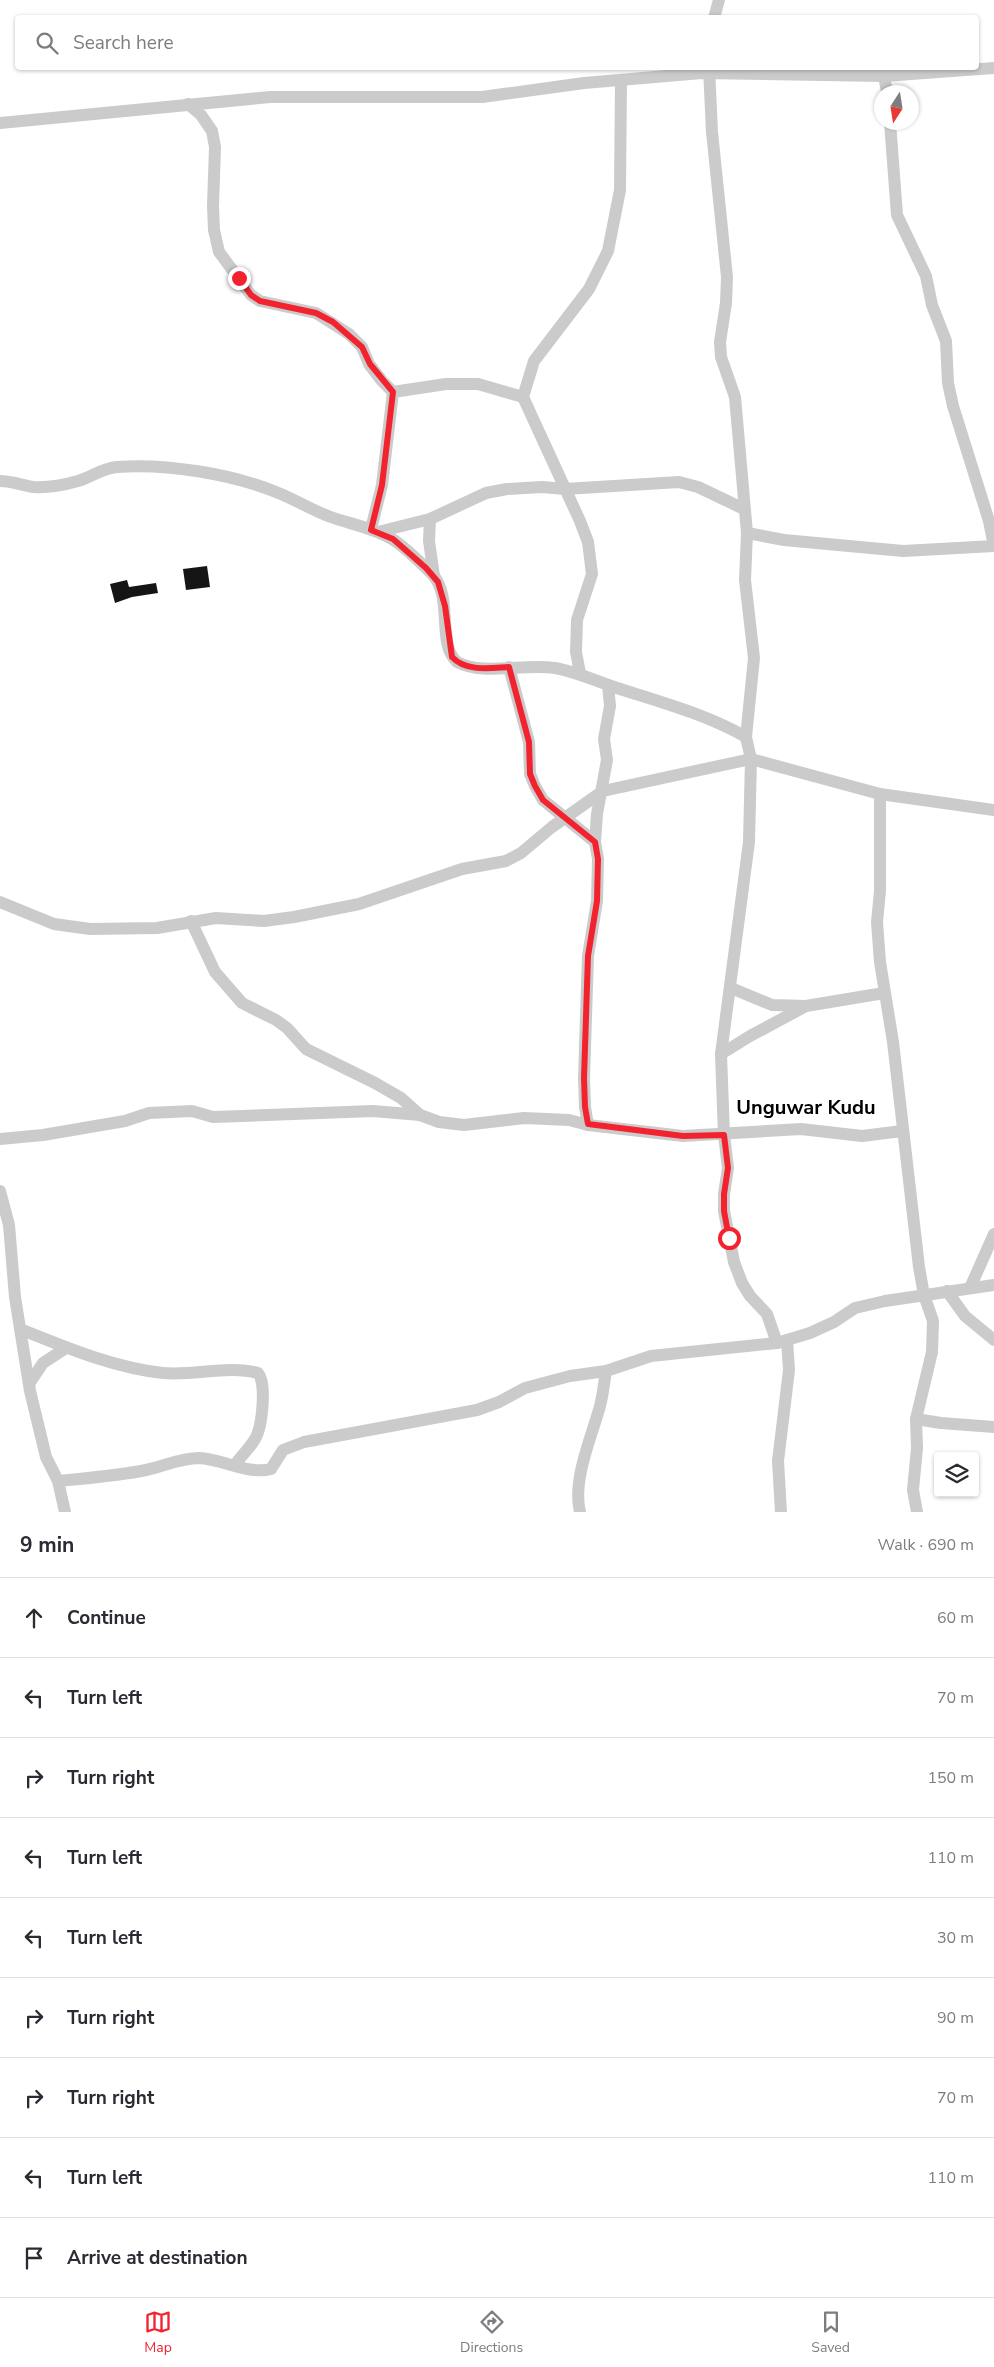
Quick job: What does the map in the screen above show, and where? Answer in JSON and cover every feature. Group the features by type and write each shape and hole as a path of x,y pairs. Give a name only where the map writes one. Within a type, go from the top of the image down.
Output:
{"street":[{"path":"715,15 718,0"},
{"path":"979,69 994,68"},
{"path":"0,123 270,97 482,96 709,70 884,76 966,70"},
{"path":"709,70 712,132 727,278 726,304 720,342 721,357 735,397 747,533 745,580 754,658 746,737 751,759 749,842 721,1054 724,1135 728,1168 724,1194 724,1211 734,1262 742,1282 750,1296 767,1314 782,1342 789,1370 778,1461 781,1512"},
{"path":"884,76 886,85"},
{"path":"580,673 576,652 577,620 592,574 588,542 522,397 534,361 589,289 608,251 620,190 620,80"},
{"path":"188,104 200,115 212,131 215,147 214,230 219,252 251,295 260,301 316,313 349,334 362,347 370,364 393,392 382,485 374,531"},
{"path":"747,533 784,540 903,551 994,546 989,521 952,406 948,383 946,340 932,305 926,276 897,215 890,130"},
{"path":"393,392 446,384 478,384 522,397"},
{"path":"0,481 32,486 58,485 80,481 102,470 115,467 147,467 197,472 256,485 329,516 393,539 434,576 438,582 445,606 452,657 462,665 473,667 553,668 580,673 608,685 691,711 719,722 746,737"},
{"path":"374,531 430,519 486,494 516,489 565,489 678,482 698,487 744,509"},
{"path":"430,519 429,541 434,576"},
{"path":"509,667 529,742 530,774 543,800 595,842"},
{"path":"588,1124 585,1107 584,1078 588,956 597,901 598,859 595,842 597,814 603,791 607,760 604,739 610,706 608,685"},
{"path":"0,902 54,924 90,929 157,928 216,918 264,922 359,904 462,869 506,861 521,853 603,791 751,759 880,794 994,810"},
{"path":"880,794 880,873 877,922 884,993 893,1042 902,1131 924,1294 933,1321 932,1352 916,1419 917,1448 913,1490 917,1512"},
{"path":"191,921 215,972 242,1003 276,1020 306,1049 375,1083 401,1098 420,1114 439,1122 464,1125 524,1118 569,1120 683,1136 801,1130 862,1136 902,1131"},
{"path":"731,988 772,1005 806,1006 884,993"},
{"path":"721,1054 806,1006"},
{"path":"0,1139 125,1121 149,1114 192,1111 213,1117 373,1111 420,1114"},
{"path":"0,1191 9,1225 15,1297 29,1384 46,1457 58,1481 65,1512"},
{"path":"970,1288 994,1234"},
{"path":"58,1481 146,1470 197,1458 235,1464 253,1470 266,1470 271,1468 283,1450 304,1442 477,1410 499,1402 525,1388 570,1376 606,1371 651,1356 782,1342 826,1326 855,1308 924,1294 994,1285"},
{"path":"947,1291 965,1316 994,1340"},
{"path":"20,1329 66,1348 164,1373 228,1371 258,1373 264,1383 260,1427 255,1439 235,1464"},
{"path":"29,1384 43,1363 66,1348"},
{"path":"580,1512 578,1505 587,1442 600,1407 606,1371"},
{"path":"916,1419 994,1427"}],"building":[{"path":"207,566 210,587 186,590 183,569"},
{"path":"127,580 129,587 156,583 158,593 132,597 115,603 110,584"}],"district":[{"name":"Unguwar Kudu","path":"806,1107"}],"route":[{"path":"239,278 251,295 260,301 273,305 291,306 316,313 333,322 362,347 370,364 393,392 382,485 371,530 393,539 426,568 438,582 445,606 449,650 457,662 473,667 509,667 524,719 529,742 530,774 535,786 543,800 577,825 595,842 598,859 597,901 588,956 584,1078 585,1107 588,1124 683,1136 724,1135 728,1154 728,1168 724,1194 724,1211 729,1238"}]}
